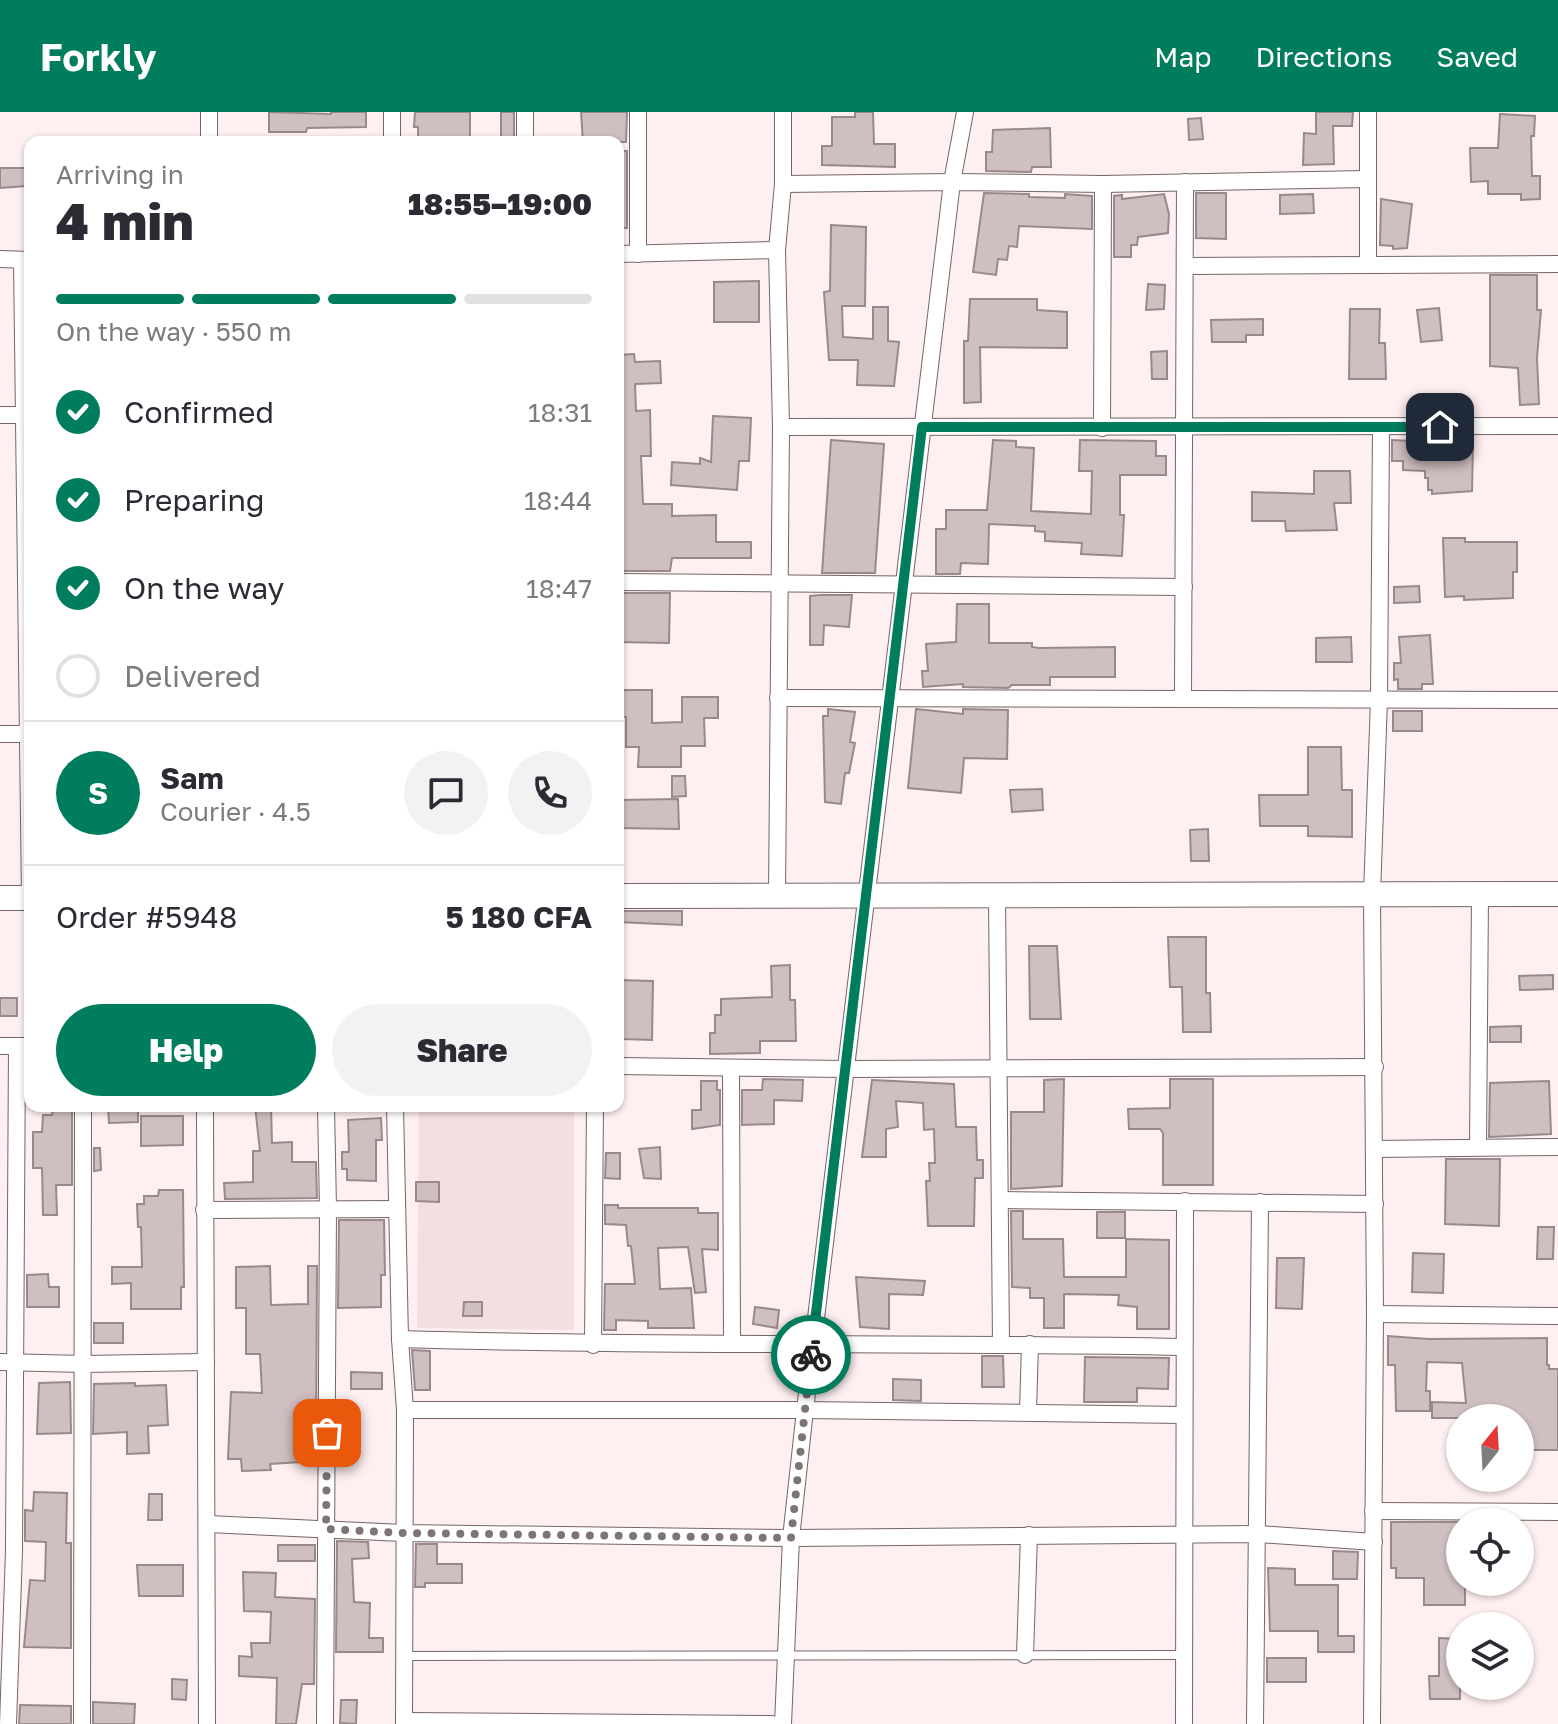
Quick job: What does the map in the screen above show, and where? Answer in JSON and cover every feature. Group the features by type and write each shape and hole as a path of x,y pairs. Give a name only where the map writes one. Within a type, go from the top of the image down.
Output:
{"street":[{"path":"209,112 209,136"},
{"path":"392,112 392,136"},
{"path":"525,112 525,136"},
{"path":"638,112 638,254"},
{"path":"777,896 781,427 777,250 783,184 783,112"},
{"path":"783,1724 791,1538 812,1343 952,182 965,112"},
{"path":"1368,112 1368,265"},
{"path":"783,184 1103,184 1367,179"},
{"path":"1183,699 1185,182"},
{"path":"1102,428 1103,184"},
{"path":"624,254 777,250"},
{"path":"0,259 24,260"},
{"path":"1185,266 1558,264"},
{"path":"0,415 24,415"},
{"path":"781,427 1558,426"},
{"path":"1372,1724 1375,1067 1372,894 1379,700 1381,427"},
{"path":"624,582 1184,587"},
{"path":"778,698 1558,700"},
{"path":"0,734 24,734"},
{"path":"1478,1147 1480,894"},
{"path":"624,896 1558,894"},
{"path":"997,895 1001,1069 1001,1344"},
{"path":"0,898 24,898"},
{"path":"0,1046 24,1046 7,1207 5,1674 8,1724"},
{"path":"624,1066 845,1069 1375,1067"},
{"path":"731,1068 732,1342"},
{"path":"82,1724 83,1112"},
{"path":"205,1112 207,1724"},
{"path":"325,1724 326,1112"},
{"path":"395,1112 400,1339 405,1410 404,1722 772,1724"},
{"path":"593,1345 595,1112"},
{"path":"1375,1149 1558,1147"},
{"path":"1002,1200 1375,1204"},
{"path":"1184,1724 1185,1201"},
{"path":"1255,1724 1260,1202"},
{"path":"204,1210 397,1209"},
{"path":"1375,1314 1558,1316"},
{"path":"400,1339 593,1345 732,1342 1183,1347"},
{"path":"1028,1412 1030,1344"},
{"path":"7,1362 206,1362"},
{"path":"405,1410 805,1410 1183,1415"},
{"path":"1373,1511 1558,1512"},
{"path":"208,1524 403,1533 791,1538 1259,1534 1374,1542"},
{"path":"1025,1655 1029,1535"}],"lane":[{"path":"404,1656 1185,1655"}],"shaded area":[{"path":"419,1112 574,1112 574,1330 417,1328"}],"building":[{"path":"269,112 366,112 366,127 269,132"},
{"path":"415,112 470,112 470,136 418,136 418,127 414,127"},
{"path":"501,112 514,112 514,136 501,136"},
{"path":"581,112 627,112 626,142 624,136 583,136"},
{"path":"855,112 873,112 874,144 895,144 895,167 822,165 822,146 832,146 832,117 855,117"},
{"path":"1316,112 1353,112 1352,126 1333,126 1334,164 1303,165 1304,133 1316,134"},
{"path":"1500,114 1535,116 1534,136 1531,136 1532,176 1540,176 1540,199 1521,200 1521,194 1488,194 1488,181 1471,182 1470,148 1498,148"},
{"path":"1201,118 1203,139 1189,140 1188,119"},
{"path":"1050,128 1051,167 1032,167 1031,172 986,171 986,152 992,152 993,130"},
{"path":"624,151 627,151 627,228 624,228"},
{"path":"0,168 24,168 24,186 0,188"},
{"path":"984,193 1065,198 1065,194 1092,196 1092,229 1019,226 1017,247 1009,246 1007,260 998,259 996,275 973,272"},
{"path":"1196,193 1226,193 1226,239 1196,238"},
{"path":"1164,194 1169,214 1168,233 1138,237 1137,245 1131,245 1131,257 1114,257 1114,196 1122,195 1122,199"},
{"path":"1313,194 1314,213 1280,214 1280,195"},
{"path":"1381,199 1412,204 1407,248 1393,249 1393,246 1380,245"},
{"path":"831,225 866,227 865,306 842,306 843,337 873,339 873,307 888,307 888,341 899,342 894,386 857,385 858,360 829,360 824,292 830,291"},
{"path":"1490,275 1537,275 1537,310 1541,310 1537,358 1539,404 1520,405 1518,368 1490,366"},
{"path":"759,281 759,322 714,322 714,282"},
{"path":"1148,284 1165,285 1164,309 1146,310"},
{"path":"970,299 1037,299 1037,310 1067,312 1067,348 980,347 981,402 964,403 964,341 968,341"},
{"path":"1439,308 1442,340 1421,342 1417,310"},
{"path":"1350,309 1380,309 1379,343 1385,343 1386,379 1349,379"},
{"path":"1263,319 1263,335 1246,335 1246,342 1212,342 1211,320"},
{"path":"1167,351 1167,379 1152,379 1151,352"},
{"path":"634,354 635,362 660,361 661,383 635,384 636,411 650,410 651,456 641,456 643,504 672,504 672,516 716,515 716,542 751,542 751,558 672,558 670,571 624,571 624,355"},
{"path":"713,416 751,418 749,461 739,461 737,490 671,485 672,462 700,464 700,458 711,462"},
{"path":"831,440 884,444 875,573 822,573"},
{"path":"993,440 1016,441 1016,447 1034,448 1031,511 1091,514 1092,471 1079,471 1080,440 1156,441 1156,456 1166,456 1166,475 1120,475 1120,515 1124,515 1122,556 1081,554 1082,543 1045,541 1045,532 1035,531 1035,526 989,524 988,564 961,563 960,574 936,574 936,529 946,529 946,510 987,510"},
{"path":"1392,440 1473,444 1472,491 1432,494 1432,490 1428,490 1425,471 1403,470 1403,461 1392,461"},
{"path":"1314,471 1350,471 1351,503 1334,503 1337,530 1286,531 1285,521 1252,521 1252,492 1314,494"},
{"path":"1443,538 1465,538 1465,542 1517,542 1513,598 1464,600 1464,596 1445,597"},
{"path":"1419,586 1420,602 1394,603 1394,587"},
{"path":"624,593 670,593 669,643 624,642"},
{"path":"852,595 849,627 824,625 823,645 810,645 810,596"},
{"path":"957,604 989,604 989,643 1032,643 1032,647 1039,648 1115,647 1115,677 1050,677 1050,685 1012,685 1008,688 963,687 963,684 923,687 922,671 928,671 926,644 956,642"},
{"path":"1430,635 1433,684 1422,684 1422,689 1398,689 1398,679 1394,680 1394,663 1401,663 1399,637"},
{"path":"1351,637 1352,662 1316,662 1316,638"},
{"path":"624,690 652,690 652,723 682,722 682,697 718,697 718,718 704,718 705,746 681,746 681,767 638,767 639,747 626,747"},
{"path":"828,709 855,712 850,742 855,743 849,773 845,773 841,804 825,802 823,716 828,716"},
{"path":"916,709 963,714 963,709 1008,710 1007,759 964,758 961,793 908,788"},
{"path":"1393,711 1422,711 1422,731 1393,731"},
{"path":"1308,747 1341,747 1342,790 1352,790 1352,837 1308,836 1308,826 1260,826 1259,795 1308,795"},
{"path":"672,776 685,776 686,796 672,797"},
{"path":"1042,789 1043,810 1012,812 1010,790"},
{"path":"678,799 679,829 624,828 624,800"},
{"path":"1208,829 1209,861 1191,861 1190,830"},
{"path":"624,911 682,911 682,925 624,922"},
{"path":"1168,937 1206,937 1206,993 1210,993 1211,1032 1183,1032 1182,987 1170,987"},
{"path":"1029,946 1057,946 1061,1019 1030,1019"},
{"path":"790,965 790,1000 795,1000 796,1041 760,1041 760,1053 710,1054 710,1033 715,1033 715,1015 721,1015 721,999 772,997 771,966"},
{"path":"1553,975 1553,989 1520,990 1519,976"},
{"path":"624,980 653,981 652,1040 624,1039"},
{"path":"0,998 17,998 17,1016 0,1016"},
{"path":"1521,1026 1521,1042 1490,1042 1490,1027"},
{"path":"763,1079 803,1080 802,1101 774,1100 774,1124 742,1125 742,1090 762,1090"},
{"path":"1064,1079 1062,1186 1011,1189 1011,1112 1044,1112 1044,1080"},
{"path":"1170,1079 1213,1079 1213,1185 1163,1185 1163,1133 1160,1129 1129,1129 1128,1109 1170,1108"},
{"path":"872,1080 954,1084 956,1127 976,1127 977,1160 983,1160 983,1178 975,1178 974,1226 928,1226 926,1181 930,1181 929,1163 935,1163 934,1129 924,1130 923,1103 896,1101 898,1127 886,1129 886,1157 862,1157"},
{"path":"701,1081 717,1081 720,1125 692,1129 692,1110 701,1110"},
{"path":"1549,1081 1551,1134 1489,1137 1490,1083"},
{"path":"52,1112 72,1112 72,1185 56,1185 57,1215 43,1215 42,1168 33,1168 33,1132 42,1132 43,1115 52,1115"},
{"path":"108,1112 138,1112 138,1122 109,1123"},
{"path":"256,1112 271,1112 272,1143 292,1142 292,1162 316,1162 317,1198 225,1199 224,1183 253,1182 253,1151 260,1151"},
{"path":"141,1116 183,1116 183,1145 141,1146"},
{"path":"381,1118 382,1140 376,1140 376,1181 347,1180 347,1169 342,1169 342,1152 349,1152 348,1120"},
{"path":"660,1147 661,1179 644,1178 639,1149"},
{"path":"94,1148 100,1148 101,1170 94,1171"},
{"path":"606,1153 620,1153 620,1179 605,1178"},
{"path":"1446,1159 1500,1159 1499,1226 1445,1224"},
{"path":"416,1182 439,1182 439,1202 416,1201"},
{"path":"159,1190 183,1190 184,1287 181,1287 181,1309 131,1309 131,1283 112,1284 112,1267 142,1267 137,1204 144,1204 144,1196 158,1196"},
{"path":"605,1205 618,1205 618,1208 698,1208 698,1213 718,1213 718,1250 702,1249 706,1292 695,1293 688,1247 658,1248 660,1289 691,1288 694,1328 648,1328 648,1321 616,1320 616,1330 604,1330 605,1284 635,1284 626,1225 605,1224"},
{"path":"1011,1211 1023,1211 1023,1239 1063,1239 1064,1277 1126,1277 1126,1239 1169,1240 1169,1329 1137,1329 1137,1307 1118,1305 1119,1295 1064,1294 1064,1328 1044,1328 1044,1298 1030,1298 1030,1288 1012,1287"},
{"path":"1097,1212 1125,1212 1125,1238 1097,1238"},
{"path":"339,1220 384,1220 385,1275 381,1275 381,1307 338,1308"},
{"path":"1538,1227 1554,1227 1553,1259 1537,1259"},
{"path":"1413,1253 1444,1254 1443,1293 1412,1292"},
{"path":"1277,1258 1304,1258 1302,1309 1276,1308"},
{"path":"270,1266 271,1305 308,1304 308,1266 317,1266 316,1442 300,1442 301,1462 270,1464 271,1470 242,1471 241,1459 228,1459 231,1392 262,1393 260,1354 246,1354 246,1308 236,1308 236,1267"},
{"path":"48,1274 49,1287 59,1287 59,1307 27,1307 27,1275"},
{"path":"856,1277 925,1281 923,1295 889,1294 889,1329 860,1327"},
{"path":"464,1302 482,1302 482,1316 463,1316"},
{"path":"755,1307 779,1310 777,1328 753,1324"},
{"path":"94,1323 123,1323 123,1343 94,1343"},
{"path":"1388,1336 1428,1339 1547,1338 1547,1365 1549,1369 1558,1369 1558,1450 1534,1450 1534,1404 1446,1404 1446,1418 1432,1418 1432,1402 1466,1403 1462,1363 1427,1362 1426,1391 1430,1391 1430,1411 1396,1411 1395,1365 1388,1365"},
{"path":"412,1350 430,1351 430,1390 415,1390"},
{"path":"982,1356 1003,1356 1004,1387 982,1387"},
{"path":"1085,1357 1169,1358 1168,1389 1137,1388 1137,1402 1084,1402"},
{"path":"351,1372 382,1373 382,1389 351,1389"},
{"path":"893,1379 921,1380 921,1401 893,1400"},
{"path":"70,1382 71,1433 37,1434 39,1383"},
{"path":"135,1383 135,1386 166,1385 168,1425 148,1426 149,1453 127,1454 127,1432 93,1434 94,1384"},
{"path":"34,1492 67,1493 66,1543 71,1543 71,1648 24,1647 30,1580 45,1581 46,1542 25,1541 25,1510 33,1511"},
{"path":"149,1494 162,1494 162,1520 148,1520"},
{"path":"1391,1522 1446,1522 1446,1596 1465,1596 1465,1605 1424,1605 1424,1578 1396,1578 1396,1568 1391,1568"},
{"path":"337,1541 368,1542 369,1558 352,1559 354,1602 370,1603 369,1638 383,1638 383,1652 336,1652"},
{"path":"416,1544 437,1544 437,1564 462,1564 462,1583 425,1583 425,1587 415,1587"},
{"path":"278,1545 315,1545 315,1561 278,1561"},
{"path":"1333,1551 1358,1552 1357,1579 1333,1579"},
{"path":"137,1565 183,1565 183,1596 139,1596"},
{"path":"1268,1568 1295,1569 1295,1585 1338,1585 1338,1636 1354,1636 1354,1652 1318,1652 1318,1631 1270,1631"},
{"path":"243,1572 276,1573 275,1597 315,1599 314,1684 302,1684 296,1724 276,1724 277,1678 239,1676 239,1656 252,1657 251,1643 270,1643 271,1612 244,1611"},
{"path":"1439,1638 1446,1638 1446,1699 1430,1699 1429,1676 1439,1676"},
{"path":"1267,1658 1306,1658 1306,1682 1267,1682"},
{"path":"172,1679 187,1680 186,1700 172,1699"},
{"path":"341,1700 357,1700 356,1724 340,1723"},
{"path":"93,1702 135,1704 134,1724 93,1724"},
{"path":"20,1705 71,1706 71,1724 19,1724"}],"way so far":[{"path":"327,1433 326,1529 403,1533 791,1538 811,1355"}],"route":[{"path":"811,1355 922,427 1440,427"}]}
